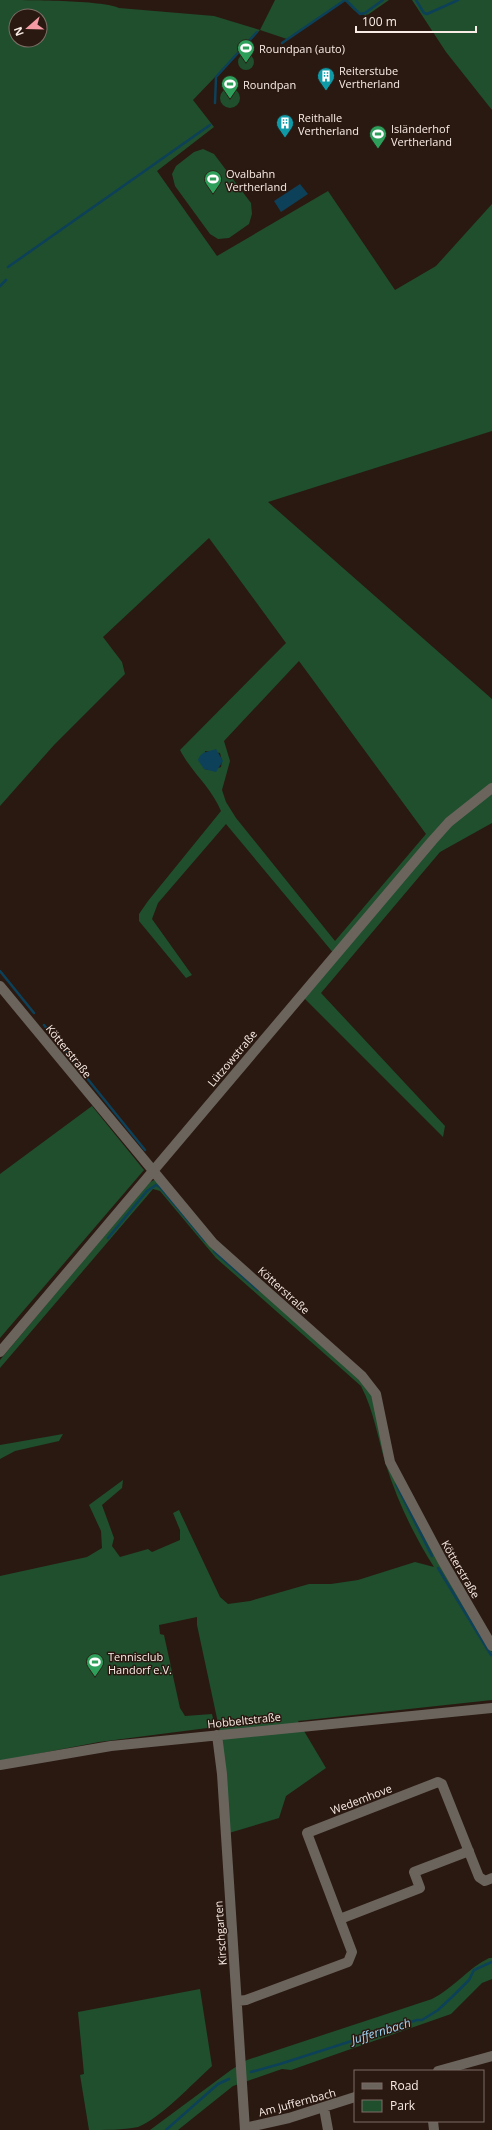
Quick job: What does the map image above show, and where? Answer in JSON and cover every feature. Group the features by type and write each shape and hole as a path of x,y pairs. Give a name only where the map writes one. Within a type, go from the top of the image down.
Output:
{"street":[{"name":"Lützowstraße","path":"0,1352 432,841 449,822 492,788"},
{"name":"Kötterstraße","path":"0,986 152,1172 213,1243 362,1376 376,1394 390,1462 442,1560 492,1646"},
{"name":"Hobbeltstraße","path":"0,1765 111,1746 492,1708"},
{"name":"Kirschgarten","path":"217,1735 222,1774 245,2129"},
{"name":"Wedemhove","path":"236,2001 246,2000 348,1962 352,1952 307,1833 438,1782 442,1784 479,1877 485,1881 492,1878"},
{"path":"340,1919 420,1888 414,1872 469,1851"},
{"path":"442,2070 492,2056"},
{"name":"Am Juffernbach","path":"245,2129 324,2108 354,2097"},
{"path":"324,2108 328,2130"}],"green space":[{"path":"0,0 44,0 97,3 119,8 214,16 260,30 193,100 214,127 157,171 217,256 328,191 395,290 436,266 492,204 492,431 268,502 492,699 492,823 440,852 321,993 445,1126 443,1137 301,995 335,955 226,824 158,903 152,919 192,975 186,978 139,921 139,914 148,901 221,811 217,802 180,750 286,643 209,538 103,637 122,662 125,674 54,745 0,806","holes":["299,661 426,834 335,941 236,818 226,802 222,790 230,761 224,741","205,751 220,753 222,761 221,767 212,770 204,769"]},
{"path":"275,0 389,0 366,16 355,11 345,1 287,39 260,30"},
{"path":"412,0 492,0 492,110 446,52"},
{"name":"Roundpan (auto)","path":"246,54 252,56 254,62 252,68 246,70 240,68 238,62 240,56"},
{"name":"Roundpan","path":"226,88 234,88 240,94 240,102 234,108 226,108 220,102 220,94"},
{"name":"Ovalbahn Vertherland","path":"203,149 214,154 251,203 252,214 249,224 229,238 218,239 210,234 175,186 172,174 176,166 194,152"},
{"path":"92,1106 144,1170 0,1338 0,1174"},
{"path":"154,1180 161,1182 213,1243 376,1394 390,1462 435,1555 492,1652 492,1700 298,1721 326,1768 286,1796 279,1818 229,1833 221,1737 197,1625 197,1617 159,1625 160,1634 164,1635 180,1708 185,1716 212,1714 215,1727 99,1742 0,1761 0,1576 87,1557 102,1548 101,1531 89,1505 123,1480 122,1488 102,1505 114,1538 112,1546 120,1557 148,1549 152,1552 180,1540 180,1530 173,1513 179,1510 220,1597 228,1604 250,1601 309,1584 331,1584 358,1580 415,1562 434,1567 413,1530 395,1491 386,1465 373,1415 361,1386 216,1258 160,1191 153,1189 0,1368 0,1360 148,1183"},
{"path":"63,1434 59,1441 15,1451 0,1459 0,1445"},
{"path":"489,1958 492,1958 492,1979 482,1983 451,2014 291,2070 282,2069 233,2086 178,2130 150,2130 231,2070 247,2060 432,1999 474,1967"},
{"path":"200,1989 212,2066 167,2108 157,2116 138,2127 114,2130 89,2130 80,2075 84,2074 78,2012"}],"water":[{"path":"300,184 308,194 281,212 274,201"},
{"path":"216,749 223,761 216,772 204,769 198,760 199,757 205,752"}],"waterway":[{"path":"282,43 345,0"},
{"path":"346,0 360,14 365,13 383,0"},
{"path":"416,0 424,13 427,14 458,0"},
{"path":"215,103 216,77 257,32"},
{"path":"8,267 210,125"},
{"path":"0,286 6,280"},
{"path":"0,971 34,1013"},
{"path":"44,1025 145,1150"},
{"path":"108,1238 147,1191 156,1185 160,1187 205,1241"},
{"path":"214,1251 258,1290"},
{"path":"396,1484 432,1556"},
{"path":"438,1568 491,1655"},
{"name":"Juffernbach","path":"251,2072 417,2020 422,2020 438,2010 453,1996 469,1980 474,1970 492,1962"},
{"name":"Juffernbach","path":"166,2130 218,2084 229,2079"}],"place":[{"name":"Roundpan (auto)","path":"246,63"},
{"name":"Reiterstube Vertherland","path":"326,91"},
{"name":"Roundpan","path":"230,99"},
{"name":"Reithalle Vertherland","path":"285,138"},
{"name":"Isländerhof Vertherland","path":"378,149"},
{"name":"Ovalbahn Vertherland","path":"213,194"},
{"name":"Tennisclub Handorf e.V.","path":"95,1677"}]}
